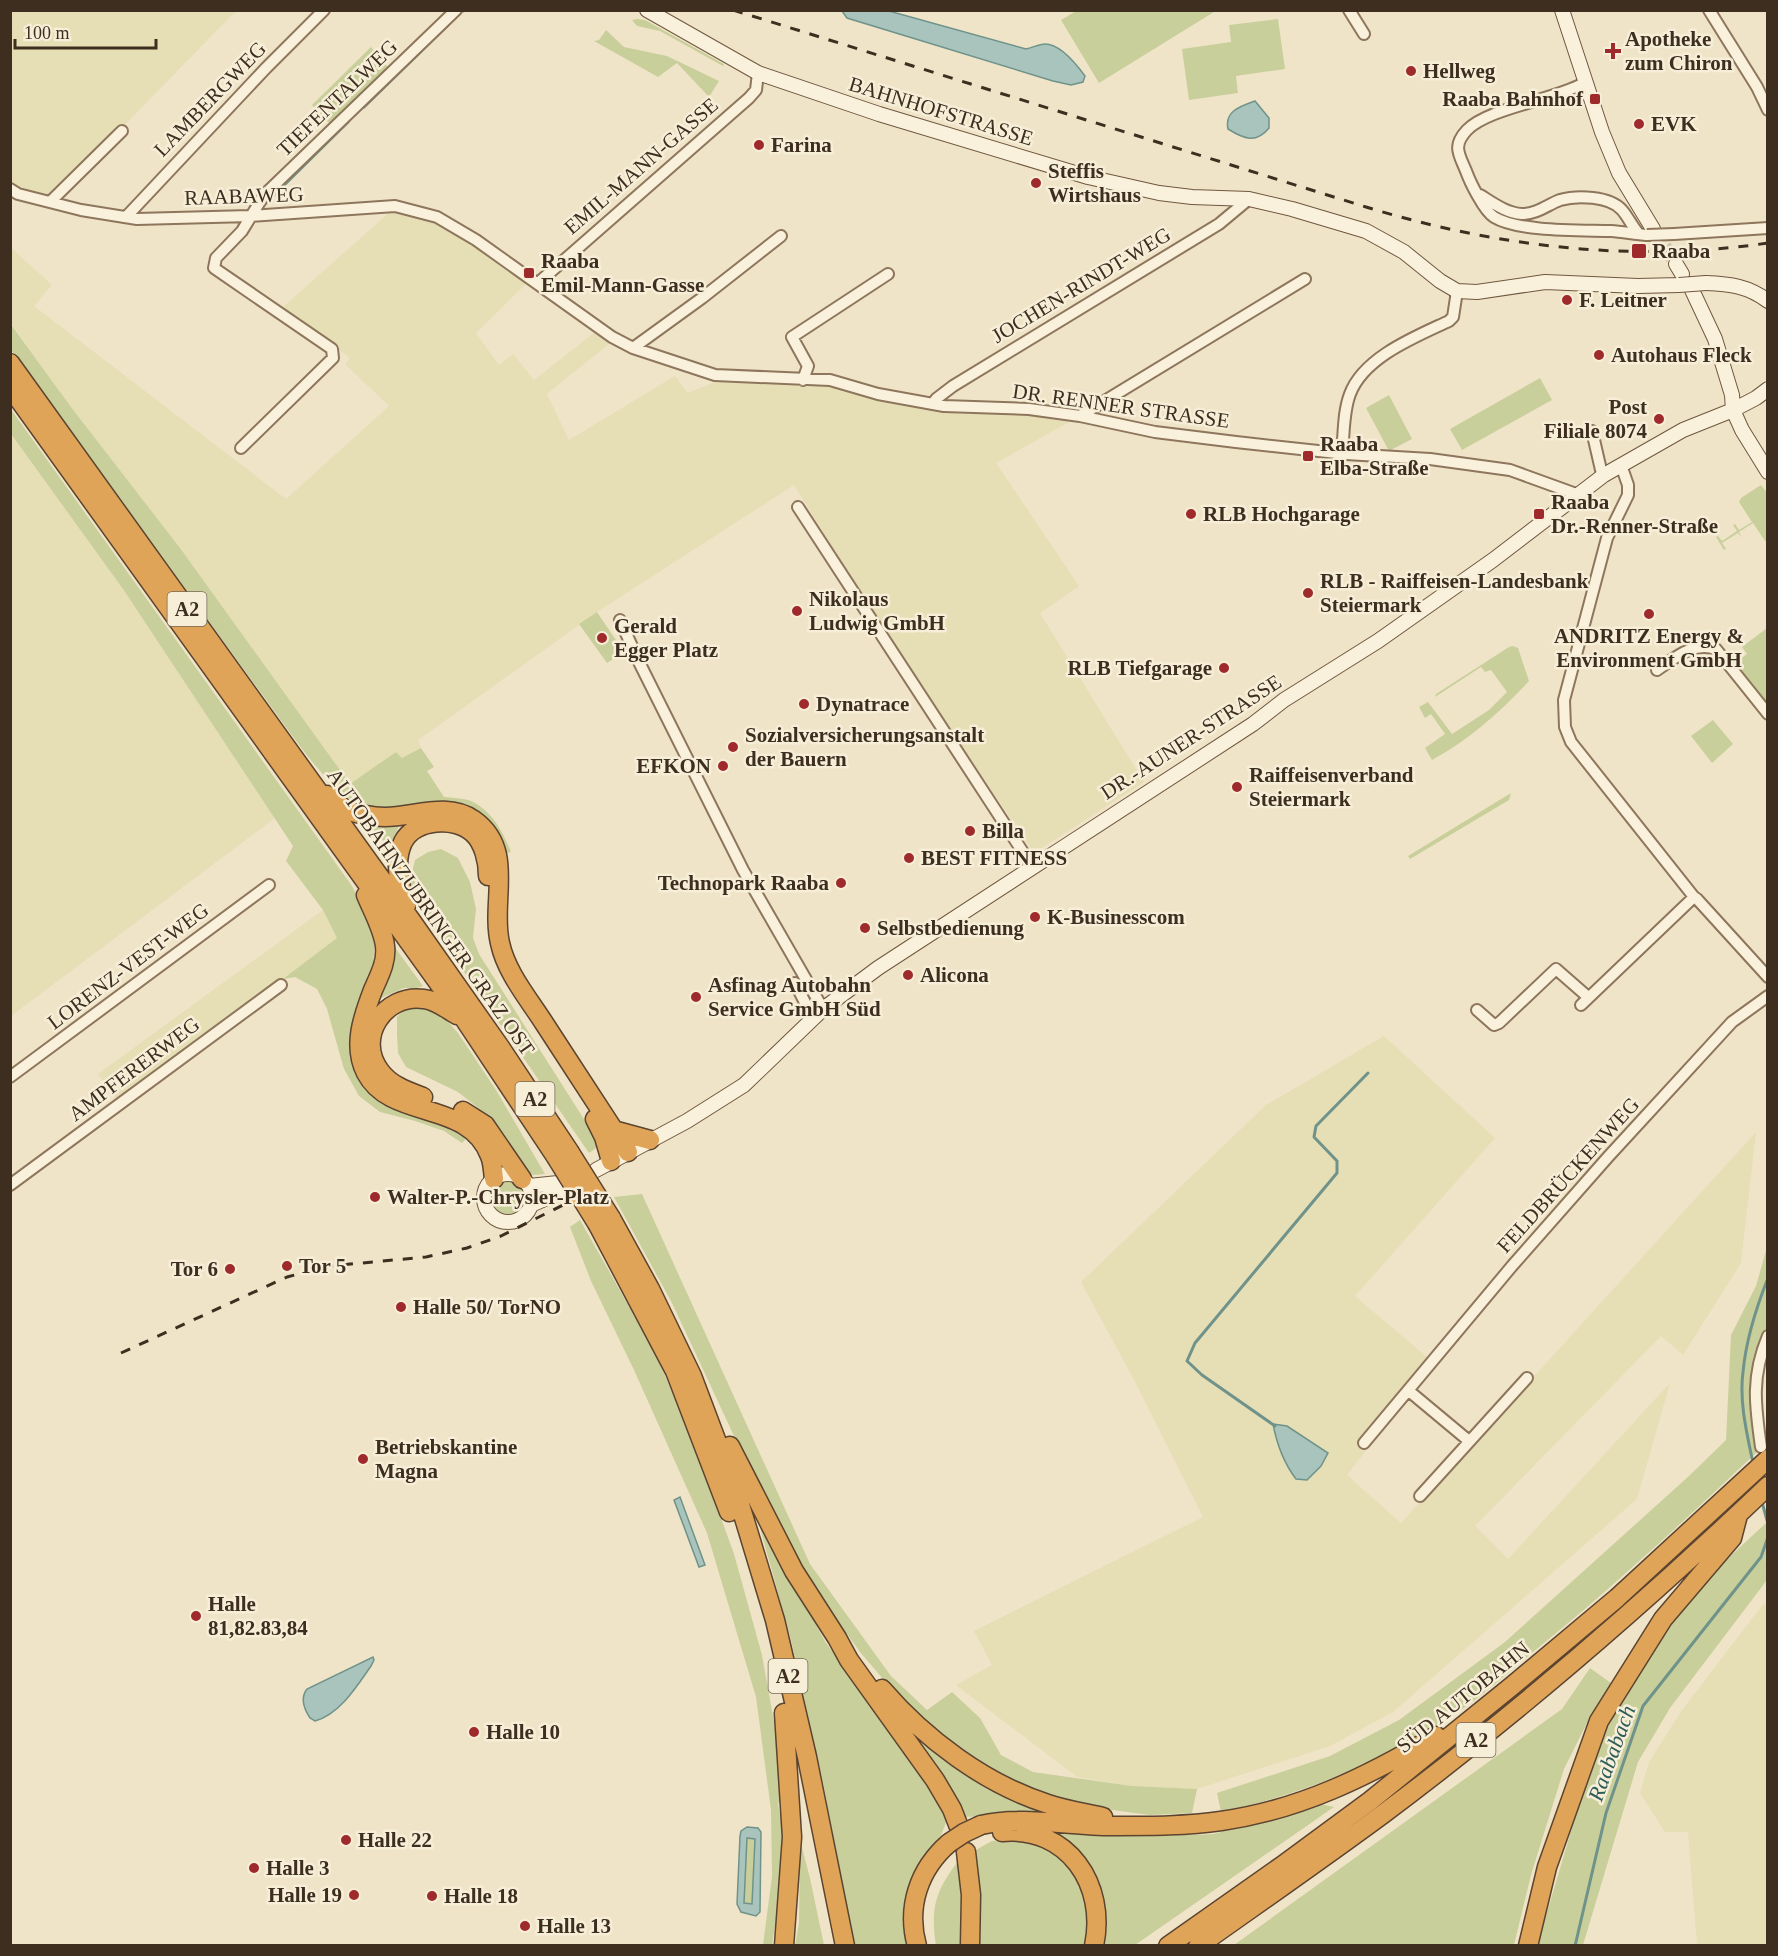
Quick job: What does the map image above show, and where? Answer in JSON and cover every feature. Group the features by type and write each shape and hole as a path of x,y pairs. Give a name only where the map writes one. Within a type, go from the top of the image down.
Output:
{"highway":[{"name":"AUTOBAHNZUBRINGER GRAZ OST","path":"10,363 500,1047 605,1222 650,1289 692,1376 738,1498 775,1620 807,1757 845,1946"},
{"name":"AUTOBAHNZUBRINGER GRAZ OST","path":"10,387 563,1154"},
{"path":"316,788 346,809 370,815 384,817 435,810 464,815 472,819 490,837 499,863 499,936 505,958 525,993 628,1152"},
{"path":"410,919 400,889 398,870 404,840 411,833 433,823 445,822 473,833 482,846 488,866 487,929 494,963 596,1122 604,1137 604,1165"},
{"path":"352,863 381,931 385,948 383,965 359,1036 366,1073 379,1090 399,1101 439,1113 472,1130 491,1157 494,1179"},
{"path":"463,1017 424,999 405,999 392,1004 374,1024 371,1047 374,1059 378,1069 395,1085 448,1104 485,1125 525,1183"},
{"path":"613,1130 650,1140"},
{"name":"AUTOBAHNZUBRINGER GRAZ OST","path":"605,1222 675,1371 723,1492 744,1555 760,1610 784,1713 833,1946"},
{"path":"692,1376 714,1410 735,1457 794,1571 849,1660 935,1780 952,1809 959,1827"},
{"name":"SÜD AUTOBAHN","path":"1168,1946 1370,1801 1477,1714 1617,1598 1733,1493 1764,1453"},
{"name":"SÜD AUTOBAHN","path":"1198,1946 1384,1812 1527,1700 1628,1614 1767,1486"},
{"path":"1528,1946 1547,1867 1599,1721 1663,1619 1732,1538 1738,1515"},
{"path":"837,1638 886,1695 916,1724 960,1759 996,1782 1048,1804 1146,1825"},
{"path":"784,1713 792,1837 784,1946"},
{"path":"929,1946 925,1919 927,1896 934,1877 956,1849 964,1833 1020,1821 1115,1827 1181,1825 1222,1821 1283,1807 1355,1781 1477,1714"},
{"path":"983,1830 1040,1837 1060,1848 1077,1863 1089,1881 1096,1902 1094,1946"},
{"path":"917,1946 913,1916 916,1894 928,1865 956,1849"},
{"path":"956,1849 971,1895 970,1946"}],"main road":[{"name":"BAHNHOFSTRASSE","path":"647,10 758,73 879,114 1088,177 1159,193 1249,199 1366,231 1404,252 1440,281 1457,291"},
{"path":"1562,10 1584,83 1602,132 1646,232"},
{"path":"1457,291 1477,292 1545,282 1638,286 1682,278 1706,283 1733,284 1752,290 1767,301"},
{"path":"1682,278 1703,310 1715,339 1732,395 1733,410 1767,472"},
{"path":"1733,410 1756,398 1767,389"},
{"name":"DR.-AUNER-STRASSE","path":"604,1165 687,1121 744,1085 818,1014 885,963 1378,641 1493,560 1605,475 1683,430 1733,410"},
{"path":"510,1175 525,1183 560,1187 531,1205 522,1218 508,1222 497,1220 485,1206 486,1190 494,1179 510,1175"},
{"path":"525,1183 532,1196 531,1205"}],"street":[{"name":"LAMBERGWEG","path":"126,217 266,68 324,10"},
{"name":"TIEFENTALWEG","path":"241,448 333,358 332,349 214,268 216,258 242,231 264,195 456,10"},
{"path":"1349,10 1364,34"},
{"path":"1709,10 1757,87 1767,110"},
{"name":"EMIL-MANN-GASSE","path":"538,284 749,98 756,90 758,73"},
{"path":"1584,83 1556,96 1488,117 1467,129 1457,144 1457,150 1477,194 1492,216 1504,222 1539,228 1674,234 1767,228"},
{"path":"50,202 122,131"},
{"name":"RAABAWEG","path":"13,194 81,210 137,219 250,216 395,206 437,218 476,240"},
{"path":"1477,194 1507,211 1522,214 1537,212 1561,200 1578,198 1613,203 1646,232"},
{"name":"JOCHEN-RINDT-WEG","path":"933,404 953,386 1219,224 1249,199"},
{"path":"1537,212 1539,228"},
{"path":"633,348 781,236"},
{"name":"DR. RENNER STRASSE","path":"476,240 612,337 633,348 715,375 830,380 878,394 944,406 1029,409 1080,416 1155,432 1342,454 1430,459 1510,470 1579,495"},
{"path":"802,380 808,366 792,337 888,274"},
{"path":"1080,416 1305,279"},
{"path":"1342,454 1350,394 1361,373 1375,361 1449,321 1453,317 1457,291"},
{"path":"1592,431 1601,470 1605,475"},
{"path":"1622,465 1628,485 1628,495 1612,525 1604,550 1564,700 1564,727 1571,741 1694,897 1767,977"},
{"path":"798,507 1032,866"},
{"path":"620,620 743,870 818,1014"},
{"path":"1657,670 1691,648 1709,646 1716,649 1767,714"},
{"name":"LORENZ-VEST-WEG","path":"10,1077 269,885"},
{"path":"1477,1010 1490,1023 1494,1025 1499,1023 1556,969 1585,1001 1694,897"},
{"path":"795,983 818,1014"},
{"name":"AMPFERERWEG","path":"10,1185 281,985"},
{"name":"FELDBRÜCKENWEG","path":"1364,1443 1512,1266 1608,1157 1732,1022 1767,996"},
{"path":"1764,1453 1755,1386 1761,1352 1767,1336"},
{"path":"1420,1496 1527,1378"},
{"path":"1409,1391 1469,1441"}],"shaded area":[{"path":"11,11 236,11 53,198 11,192"},
{"path":"392,210 444,224 529,281 476,333 499,365 513,354 534,380 595,332 610,343 547,394 569,440 675,376 688,393 718,381 756,384 829,384 927,408 963,414 1029,414 1071,421 996,463 1079,586 1040,613 1144,782 1034,853 885,632 794,485 597,612 418,740 421,748 402,758 396,752 350,785 180,548 71,407 11,323 10,247 52,285 34,306 286,499 389,406 345,364 350,358 283,307"},
{"path":"10,433 123,589 275,818 11,1016"},
{"path":"323,910 338,939 118,1101 98,1074"},
{"path":"1384,1036 1495,1138 1355,1296 1434,1363 1347,1475 1401,1523 1756,1132 1741,1263 1683,1355 1661,1336 1475,1526 1508,1559 1670,1383 1637,1499 1393,1712 1330,1746 1197,1789 1132,1786 1077,1777 956,1685 992,1665 974,1631 1203,1517 1132,1376 1081,1282 1266,1105"},
{"path":"1764,1603 1768,1608 1767,1945 1697,1945 1688,1832 1665,1832 1640,1793 1649,1762 1682,1710"}],"green space":[{"path":"1213,10 1214,12 1099,83 1061,20 1076,11"},
{"path":"1278,19 1285,69 1236,76 1238,93 1189,100 1182,49 1231,42 1229,25"},
{"path":"632,20 645,20 724,64 723,66 660,31 637,26"},
{"path":"606,30 624,47 667,56 719,81 709,97 677,63 658,77 594,41 599,40"},
{"path":"371,47 390,70 331,125 312,105"},
{"path":"10,323 71,407 180,548 350,784 396,752 402,758 421,748 434,767 427,771 444,797 468,800 483,809 500,829 511,852 504,854 498,839 354,802 332,784 296,742 11,350"},
{"path":"1540,378 1552,400 1462,450 1450,429"},
{"path":"1389,395 1412,439 1389,451 1366,408"},
{"path":"10,408 352,886 368,917 375,941 373,964 367,988 351,1032 352,1056 432,1117 468,1137 462,1143 444,1131 380,1112 359,1096 344,1069 327,1009 317,989 295,977 283,979 337,938 323,910 286,861 293,846 123,589 11,434"},
{"path":"1761,485 1767,493 1767,540 1765,541 1753,523 1739,532 1742,538 1738,533 1722,543 1726,549 1724,550 1716,537 1718,536 1722,541 1737,531 1733,525 1735,524 1739,530 1752,522 1739,502 1741,498"},
{"name":"Gerald Egger Platz","path":"597,612 624,652 607,663 579,624"},
{"path":"1767,628 1767,704 1735,663 1747,654 1742,647"},
{"path":"1513,646 1518,648 1529,681 1484,725 1432,760 1425,748 1445,734 1431,714 1425,718 1419,707 1428,702 1452,734 1489,710 1507,692 1491,670 1485,672 1481,667 1435,697 1436,694"},
{"path":"1713,720 1733,744 1712,763 1691,736"},
{"path":"1511,793 1509,800 1410,859 1408,856"},
{"path":"400,824 389,847 371,827"},
{"path":"441,849 458,858 470,882 476,909 473,938 479,954 596,1138 596,1148 589,1153 411,895 411,877 415,860 428,852"},
{"path":"391,942 423,986 404,988 381,998 390,966"},
{"path":"407,1006 421,1006 440,1012 458,1033 496,1090 545,1174 533,1175 522,1167 477,1107 458,1092 406,1067 398,1053 397,1017"},
{"path":"508,1180 520,1185 525,1197 520,1209 508,1214 496,1209 491,1197 496,1185"},
{"path":"642,1194 810,1564 891,1676 927,1710 952,1692 980,1718 1001,1755 1033,1772 1132,1786 1197,1789 1192,1813 1150,1815 1105,1809 1021,1786 964,1755 900,1699 860,1652 821,1599 787,1543 748,1466 672,1303 614,1197"},
{"path":"580,1220 656,1354 699,1457 734,1554 762,1655 779,1750 783,1797 778,1804 783,1832 782,1880 772,1945 763,1945 772,1876 771,1810 756,1697 707,1533 634,1370 591,1281 570,1227"},
{"path":"1767,1247 1767,1326 1753,1360 1751,1381 1757,1452 1591,1604 1495,1684 1455,1714 1400,1747 1342,1774 1283,1796 1221,1812 1217,1793 1330,1756 1399,1720 1505,1642 1726,1440 1731,1335 1756,1286"},
{"path":"757,1517 826,1643 894,1732 941,1800 948,1818 941,1835 923,1859 909,1887 905,1933 909,1945 854,1945 823,1782 790,1636"},
{"path":"1767,1522 1767,1580 1670,1708 1638,1762 1583,1945 1537,1946 1594,1754 1618,1706 1679,1609 1707,1578"},
{"path":"1590,1668 1611,1683 1589,1719 1564,1769 1531,1875 1514,1945 1234,1945 1562,1709"},
{"path":"912,1732 961,1773 1044,1813 965,1817"},
{"path":"1321,1804 1334,1807 1135,1945 1100,1945 1100,1895 1031,1827 1193,1835 1214,1834"},
{"path":"747,1838 755,1838 752,1904 744,1903"},
{"path":"800,1840 824,1945 795,1946 799,1923"},
{"path":"992,1841 1030,1841 1057,1854 1067,1863 1088,1896 1088,1945 977,1945 978,1871 972,1852"},
{"path":"959,1860 964,1879 961,1945 936,1946 934,1920 937,1900 940,1890"}],"water":[{"path":"842,11 889,11 1026,49 1043,44 1051,45 1068,56 1085,76 1083,82 1071,85 1053,81 847,18"},
{"path":"1255,101 1269,118 1269,128 1255,138 1239,135 1228,129 1227,123 1231,114 1239,107"},
{"path":"1273,1424 1287,1426 1328,1453 1321,1466 1307,1480 1296,1479 1287,1466"},
{"path":"680,1497 705,1565 699,1567 674,1500"},
{"path":"373,1657 371,1666 340,1706 315,1721 310,1718 304,1703 307,1689"},
{"path":"747,1827 758,1828 761,1832 760,1912 756,1916 741,1912 737,1904 741,1831","holes":["747,1838 755,1839 752,1904 744,1903"]}],"waterway":[{"path":"364,107 448,25"},
{"path":"264,205 348,122"},
{"path":"1275,1426 1202,1375 1187,1361 1195,1343 1337,1173 1337,1161 1314,1137 1316,1126 1368,1073"},
{"name":"Raababach","path":"1753,1463 1744,1418 1742,1383 1749,1336 1768,1278"},
{"name":"Raababach","path":"1762,1502 1768,1524"},
{"name":"Raababach","path":"1575,1946 1606,1813 1643,1706 1761,1557 1768,1537"}],"tunnel":[{"path":"1653,229 1676,264"}],"railway":[{"path":"733,10 1415,221 1465,232 1565,248 1666,251 1717,249 1768,243"},
{"path":"121,1353 287,1277 330,1266 426,1257 467,1248 501,1236 569,1202"}],"place":[{"name":"Apotheke zum Chiron","path":"1613,51"},
{"name":"Hellweg","path":"1411,71"},
{"name":"Raaba Bahnhof","path":"1595,99"},
{"name":"EVK","path":"1639,124"},
{"name":"Farina","path":"759,145"},
{"name":"Steffis Wirtshaus","path":"1036,183"},
{"name":"Raaba","path":"1639,251"},
{"name":"Raaba Emil-Mann-Gasse","path":"529,273"},
{"name":"F. Leitner","path":"1567,300"},
{"name":"Autohaus Fleck","path":"1599,355"},
{"name":"Post Filiale 8074","path":"1659,419"},
{"name":"Raaba Elba-Straße","path":"1308,456"},
{"name":"RLB Hochgarage","path":"1191,514"},
{"name":"Raaba Dr.-Renner-Straße","path":"1539,514"},
{"name":"RLB - Raiffeisen-Landesbank Steiermark","path":"1308,593"},
{"name":"Nikolaus Ludwig GmbH","path":"797,611"},
{"name":"ANDRITZ Energy & Environment GmbH","path":"1649,614"},
{"name":"Gerald Egger Platz","path":"602,638"},
{"name":"RLB Tiefgarage","path":"1224,668"},
{"name":"Dynatrace","path":"804,704"},
{"name":"Sozialversicherungsanstalt der Bauern","path":"733,747"},
{"name":"EFKON","path":"723,766"},
{"name":"Raiffeisenverband Steiermark","path":"1237,787"},
{"name":"Billa","path":"970,831"},
{"name":"BEST FITNESS","path":"909,858"},
{"name":"Technopark Raaba","path":"841,883"},
{"name":"K-Businesscom","path":"1035,917"},
{"name":"Selbstbedienung","path":"865,928"},
{"name":"Alicona","path":"908,975"},
{"name":"Asfinag Autobahn Service GmbH Süd","path":"696,997"},
{"name":"Walter-P.-Chrysler-Platz","path":"375,1197"},
{"name":"Tor 5","path":"287,1266"},
{"name":"Tor 6","path":"230,1269"},
{"name":"Halle 50/ TorNO","path":"401,1307"},
{"name":"Betriebskantine Magna","path":"363,1459"},
{"name":"Halle 81,82.83,84","path":"196,1616"},
{"name":"Halle 10","path":"474,1732"},
{"name":"Halle 22","path":"346,1840"},
{"name":"Halle 3","path":"254,1868"},
{"name":"Halle 19","path":"354,1895"},
{"name":"Halle 18","path":"432,1896"},
{"name":"Halle 13","path":"525,1926"}]}
